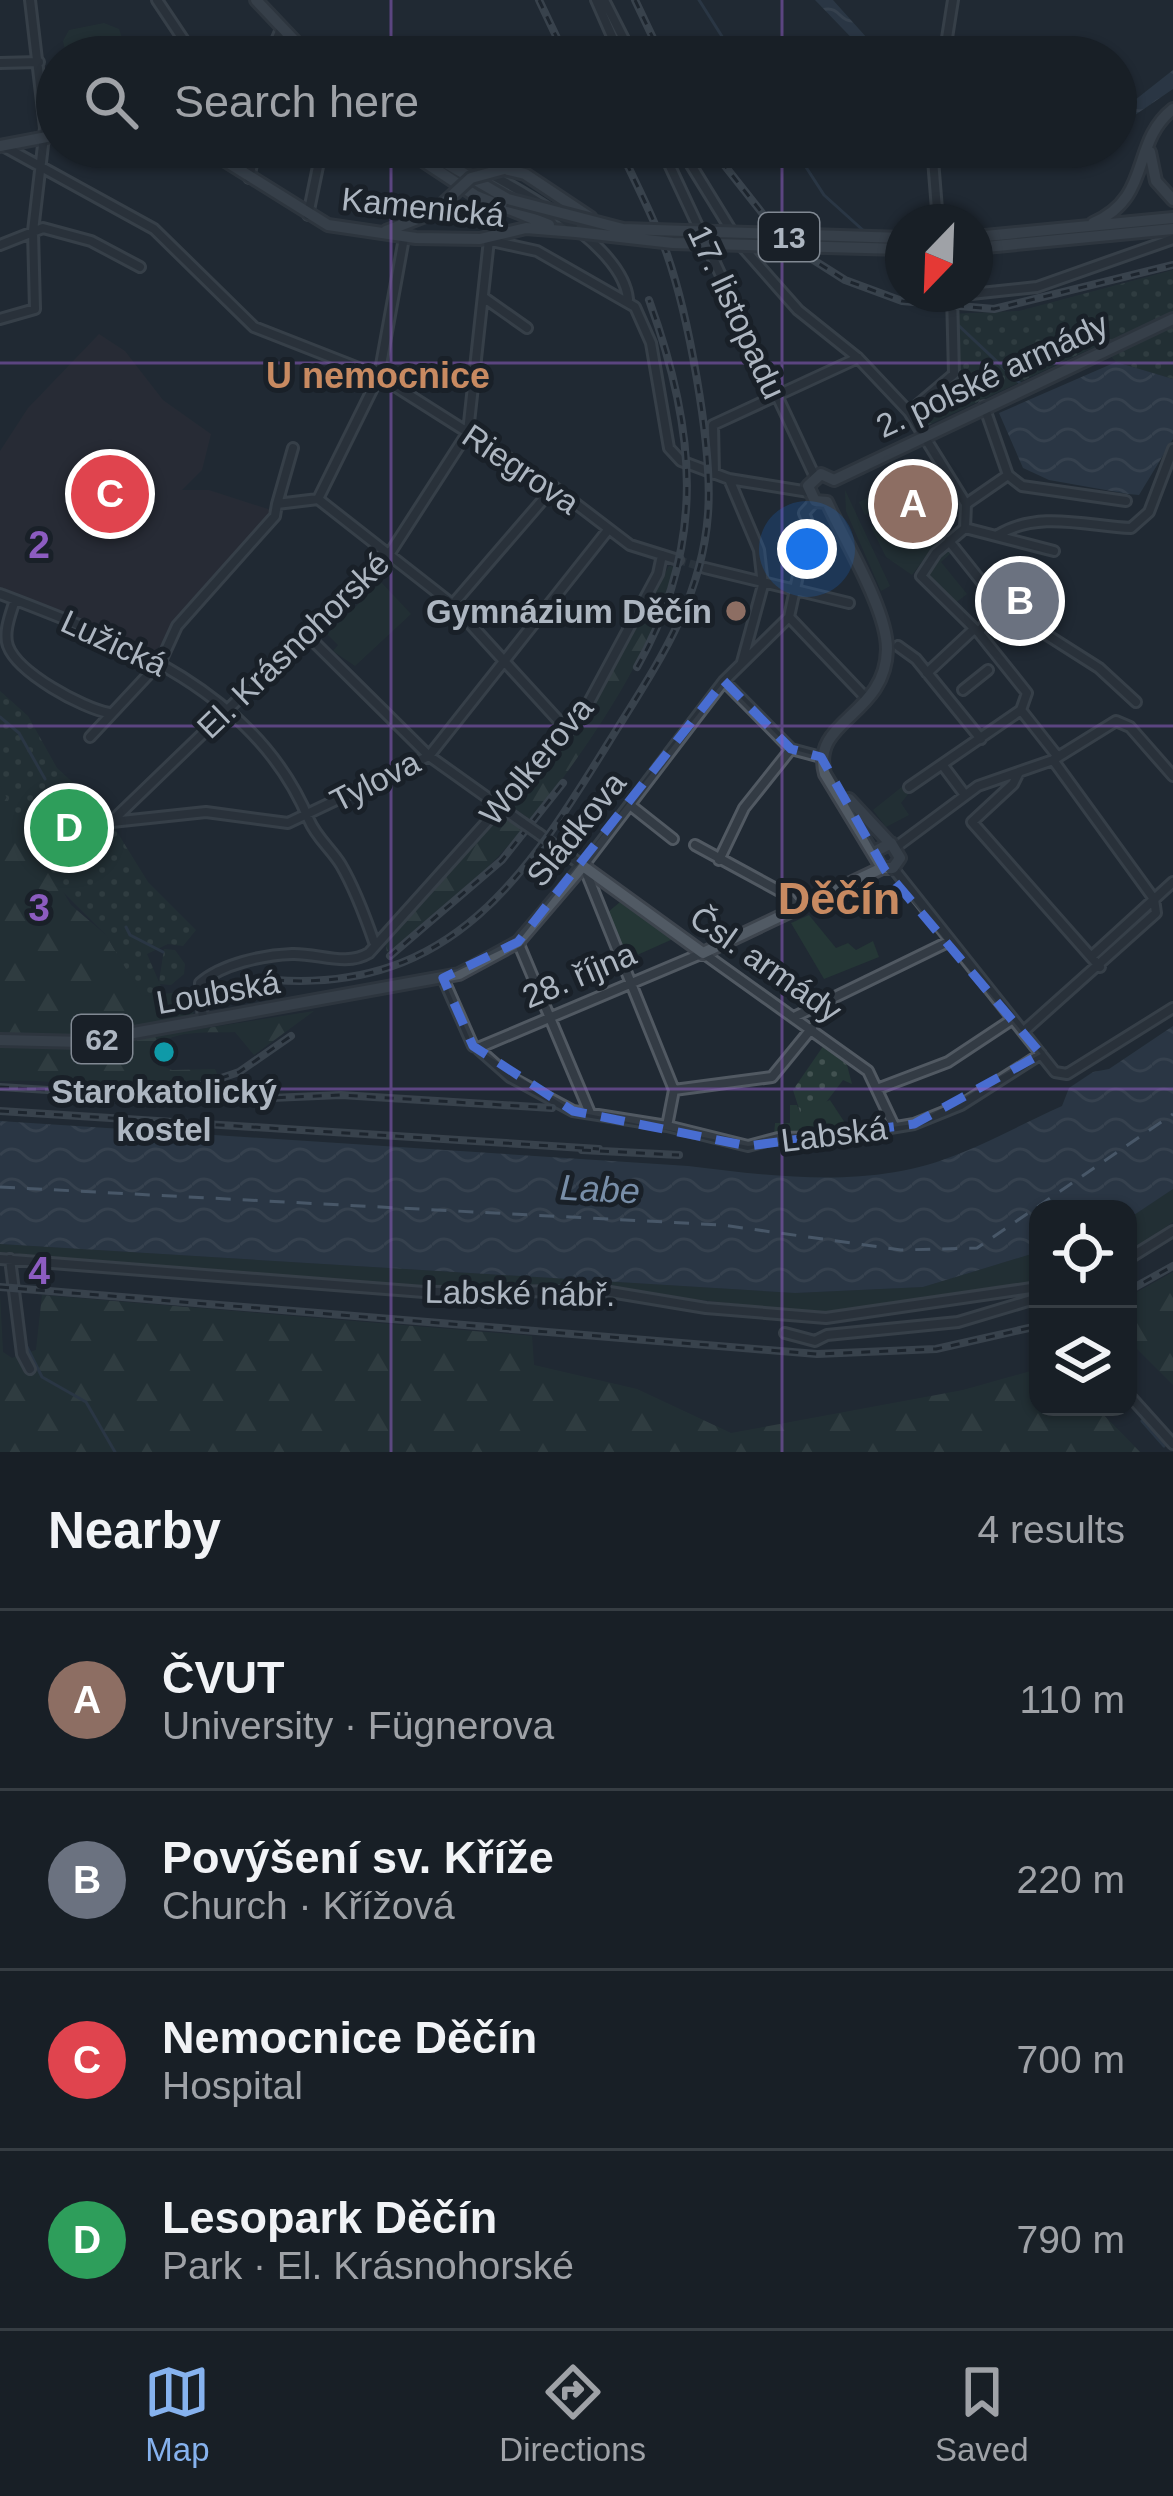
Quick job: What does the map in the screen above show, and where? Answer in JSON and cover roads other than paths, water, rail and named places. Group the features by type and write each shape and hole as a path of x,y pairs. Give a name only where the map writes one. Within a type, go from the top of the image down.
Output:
{"main road":[{"path":"256,0 288,36"},
{"path":"1079,230 1115,212 1129,198 1160,121 1173,110"},
{"path":"2,146 36,139"},
{"path":"1150,143 1156,181 1173,200"},
{"name":"Kamenická","path":"233,168 308,217 404,238 484,239"},
{"path":"430,168 452,184 575,232"},
{"path":"450,168 506,204 623,229"},
{"name":"13","path":"369,232 406,226 433,213 471,178 504,169 525,175 583,214 623,229 885,237"},
{"path":"993,236 1173,218"},
{"name":"13","path":"484,239 520,229 687,244 885,250"},
{"path":"993,246 1173,229"},
{"name":"2. polské armády","path":"834,480 983,405 1173,319"},
{"path":"817,498 836,493 834,480 815,477 817,498 892,644 882,682 870,702 833,731 821,757 833,785 888,868 900,858 894,845 833,785"},
{"name":"28. října","path":"831,894 875,853 894,845"},
{"name":"Sládkova","path":"443,978 518,942 583,866"},
{"name":"Čsl. armády","path":"583,866 703,953"},
{"name":"28. října","path":"703,953 888,868"},
{"name":"Loubská","path":"0,1040 84,1042 443,978"}],"street":[{"path":"30,0 36,41"},
{"path":"158,0 182,36"},
{"path":"600,0 613,36"},
{"path":"600,0 621,36"},
{"path":"947,36 953,0"},
{"path":"278,36 281,29"},
{"path":"0,63 36,62"},
{"name":"Riegrova","path":"2,146 36,165"},
{"path":"0,319 34,309 33,231 42,168"},
{"name":"Riegrova","path":"42,168 154,229 254,327 379,376 554,487 608,530 678,560"},
{"path":"248,178 251,168"},
{"path":"308,217 318,168"},
{"path":"479,168 543,201 613,265 651,344 669,448 714,475 817,498 804,513 809,525 790,617 870,702"},
{"name":"17. listopadu","path":"670,168 815,477"},
{"path":"934,168 937,204"},
{"path":"675,178 694,170 740,243 798,310 858,358 910,412 966,503 965,528 921,576 976,631 995,664 1027,693 1021,710 909,788"},
{"path":"0,245 33,231 73,234 140,267"},
{"path":"318,499 379,376 404,238"},
{"name":"Kamenická","path":"484,239 537,251 628,301"},
{"name":"El. Krásnohorské","path":"110,823 390,553 468,432 483,297 484,239"},
{"path":"993,291 1037,286 1173,239"},
{"path":"483,297 527,328"},
{"path":"910,412 954,374 952,312"},
{"path":"714,475 713,425 858,358"},
{"path":"983,405 1008,475 1022,486 1126,501"},
{"path":"89,736 160,661 177,626 275,516 293,448"},
{"path":"998,535 1012,527 1061,520 1131,528 1149,512 1173,448"},
{"path":"966,503 1008,475"},
{"path":"729,479 760,550 763,585 741,664"},
{"path":"452,604 554,487"},
{"path":"277,505 318,499 390,553 452,604 568,731"},
{"path":"965,528 1054,551"},
{"name":"Tylova","path":"110,823 206,812 288,823 428,757 608,530"},
{"path":"949,541 1000,604 1099,668 1136,702"},
{"name":"Wolkerova","path":"374,942 568,731 614,656 662,555"},
{"path":"705,568 849,603"},
{"name":"Lužická","path":"0,594 160,661 227,710 281,765 308,808 307,817 340,864 374,942"},
{"path":"15,599 6,636 14,655 76,703 110,713"},
{"path":"927,673 1000,604"},
{"name":"Sládkova","path":"583,866 724,681 790,617"},
{"path":"308,634 428,757 583,866 674,1090 667,1126"},
{"path":"892,644 927,673 981,739"},
{"path":"963,690 995,664"},
{"path":"724,681 790,749 821,757"},
{"path":"1021,710 1154,899 1156,913 1024,1031"},
{"path":"894,845 965,795 1055,759 1119,721 1173,776"},
{"path":"718,860 745,808 790,749"},
{"path":"944,767 965,795"},
{"path":"1019,772 1013,784 972,822 1100,967"},
{"path":"631,805 674,839"},
{"path":"695,845 785,894 796,908"},
{"path":"888,868 1055,1072 1067,1073 1173,1008"},
{"path":"1091,957 1173,882"},
{"path":"203,1022 200,983 214,973 291,954 357,960 374,942"},
{"path":"518,942 590,1114"},
{"path":"796,1016 948,942"},
{"name":"28. října","path":"477,1047 703,953"},
{"name":"Čsl. armády","path":"703,953 868,1071 894,1126"},
{"name":"Labská","path":"443,978 477,1047 510,1077 590,1114 667,1126 748,1147 778,1138 837,1137 894,1126 961,1105 1041,1054"},
{"name":"Labská","path":"877,1089 948,1062 1013,1018"},
{"path":"674,1090 772,1077 812,1028"},
{"path":"1137,1253 1173,1231"},
{"path":"5,1259 22,1354 30,1369"},
{"name":"Labské nábř.","path":"5,1259 424,1292 604,1291 706,1308 826,1318 1029,1288"},
{"path":"785,1333 815,1341 826,1335 917,1328 1029,1300"},
{"path":"1137,1404 1173,1444"}],"water":[{"path":"815,0 833,0 865,36 850,36"},
{"path":"1173,70 1173,89 1137,114 1137,98"},
{"path":"1116,362 1173,379 1173,439 1139,495 1049,480 1023,468 999,413"},
{"name":"Labe","path":"1173,1026 1173,1189 1137,1213 1137,1200 1029,1200 1029,1255 923,1287 795,1293 0,1244 0,1121 826,1178 894,1172 974,1148 1062,1106 1069,1088 1093,1072 1109,1069"}],"waterway":[{"path":"699,0 722,36"},
{"path":"807,168 824,195 865,232"},
{"path":"957,324 1024,387"},
{"path":"0,717 19,733 45,779"},
{"path":"126,927 130,935 163,952"},
{"path":"24,1341 42,1377 86,1402 115,1452"},
{"path":"1142,1421 1164,1446"}],"tunnel":[{"path":"678,560 705,568"}],"railway":[{"path":"539,0 556,36"},
{"path":"635,0 652,36"},
{"path":"275,980 339,979 394,966 442,942 483,911 554,828 663,653 688,601 708,514 707,453 697,379 664,246 629,168"},
{"path":"727,168 785,242 845,280 902,301 994,309 1173,265"},
{"path":"637,667 675,576 687,486 677,394 649,300"},
{"path":"390,956 502,860 563,783"},
{"path":"186,1090 239,1072 291,1036"},
{"path":"0,1087 96,1093"},
{"path":"79,1097 177,1102 341,1095 552,1108"},
{"path":"0,1111 599,1149"},
{"path":"582,1150 679,1155"},
{"path":"1137,1286 1173,1266"},
{"path":"0,1287 817,1354 936,1349 1029,1328"}],"place":[{"name":"Nemocnice Děčín","path":"110,494"},
{"name":"ČVUT","path":"913,504"},
{"name":"Povýšení sv. Kříže","path":"1020,601"},
{"name":"Gymnázium Děčín","path":"736,611"},
{"name":"Lesopark Děčín","path":"69,828"},
{"name":"Starokatolický kostel","path":"164,1052"}],"district":[{"name":"U nemocnice","path":"378,375"},
{"name":"Děčín","path":"839,898"}]}
